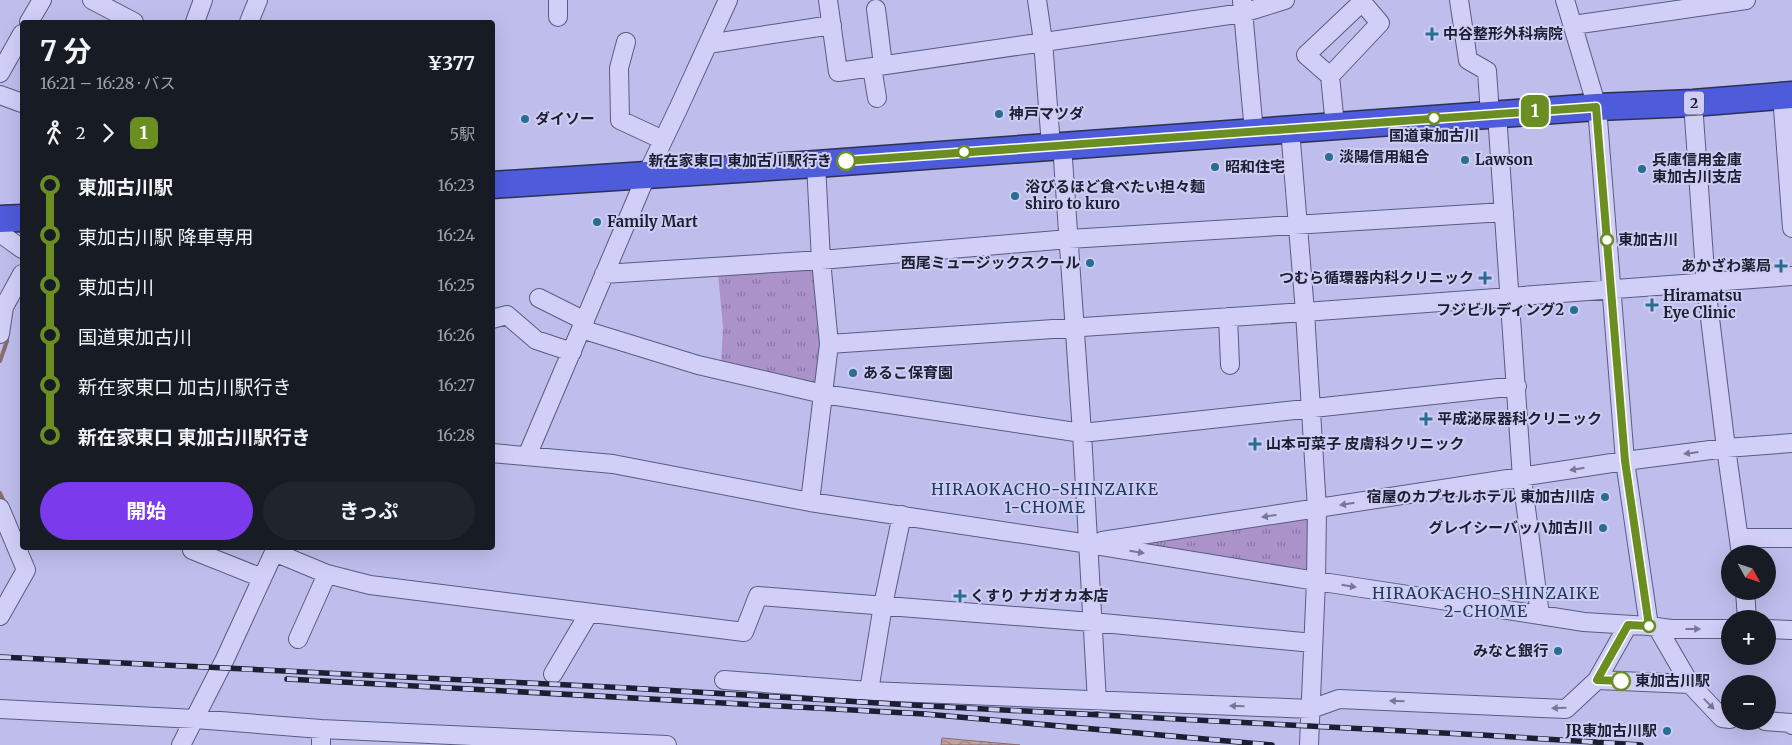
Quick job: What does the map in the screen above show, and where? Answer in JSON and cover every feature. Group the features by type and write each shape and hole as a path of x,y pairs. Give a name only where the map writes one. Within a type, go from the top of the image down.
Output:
{"highway":[{"name":"2","path":"495,185 816,164 1335,125 1596,107 1693,103 1787,95"},
{"path":"0,219 20,218"}],"street":[{"path":"30,20 42,0"},
{"path":"92,0 130,20"},
{"path":"195,20 203,0"},
{"path":"250,20 258,0"},
{"path":"527,456 647,174 728,0"},
{"path":"828,0 838,72 1043,41 1284,0"},
{"path":"1036,0 1069,239 1098,702"},
{"path":"1459,0 1468,60 1487,71 1493,114 1504,212 1522,478 1540,615"},
{"path":"1565,0 1596,107 1625,461 1653,626 1690,684 1721,717"},
{"path":"1572,25 1746,0"},
{"path":"1242,6 1254,132"},
{"path":"876,9 878,98"},
{"path":"708,44 832,26"},
{"path":"0,73 20,40"},
{"path":"626,42 619,68 620,120 664,140"},
{"path":"1330,76 1335,125"},
{"path":"0,95 20,102"},
{"path":"1787,95 1792,228"},
{"path":"1693,103 1706,284 1740,545"},
{"path":"1290,129 1305,312 1317,509 1309,745"},
{"path":"810,502 829,344 821,260 816,164"},
{"path":"604,274 821,260 1069,239 1504,212"},
{"path":"0,233 20,248"},
{"path":"829,344 1610,291 1792,276"},
{"path":"0,334 4,307 20,278"},
{"path":"539,298 583,325 698,365 822,394 1082,433 1311,410 1516,386"},
{"path":"495,318 507,315 536,340 572,352"},
{"path":"1228,317 1230,365"},
{"path":"1089,544 1625,461 1726,448 1792,443"},
{"path":"495,452 613,464 810,502 1584,622 1677,629 1721,629"},
{"path":"0,508 6,531 26,570 0,616"},
{"path":"869,691 883,605 902,516"},
{"path":"1746,545 1792,538"},
{"path":"192,550 262,578"},
{"path":"181,745 275,550 328,574 370,585 744,632 758,596 1092,622 1313,643"},
{"path":"298,639 328,574"},
{"path":"553,674 589,613"},
{"path":"724,680 869,691 1098,702 1311,709 1339,699 1566,709 1597,680 1628,625"},
{"path":"1776,629 1792,630"},
{"path":"1597,680 1690,684"},
{"path":"0,709 195,719 321,737 667,745"},
{"path":"1776,722 1791,723 1792,726"}],"green space":[{"path":"813,268 817,272 820,351 816,384 721,364 723,327 718,274"},
{"path":"1306,516 1311,522 1310,568 1305,573 1137,547 1137,541"}],"water":[{"path":"942,738 1020,745 941,745"}],"waterway":[{"path":"0,361 7,341 7,335"},
{"path":"0,493 5,504"}],"railway":[{"path":"0,657 629,688 1641,745"},
{"path":"287,679 925,714 1272,745"}],"bus line":[{"name":"1","path":"846,161 1596,107 1625,461 1649,626 1628,625 1597,680 1621,681"}],"place":[{"name":"中谷整形外科病院","path":"1432,34"},
{"name":"神戸マツダ","path":"999,114"},
{"name":"国道東加古川","path":"1434,118"},
{"name":"ダイソー","path":"525,119"},
{"name":"淡陽信用組合","path":"1329,157"},
{"name":"Lawson","path":"1465,160"},
{"name":"新在家東口 東加古川駅行き","path":"846,161"},
{"name":"昭和住宅","path":"1215,167"},
{"name":"兵庫信用金庫 東加古川支店","path":"1642,169"},
{"name":"浴びるほど食べたい担々麺 shiro to kuro","path":"1015,196"},
{"name":"Family Mart","path":"597,222"},
{"name":"東加古川","path":"1607,240"},
{"name":"西尾ミュージックスクール","path":"1090,263"},
{"name":"あかざわ薬局","path":"1781,266"},
{"name":"つむら循環器内科クリニック","path":"1485,278"},
{"name":"Hiramatsu Eye Clinic","path":"1652,305"},
{"name":"フジビルディング2","path":"1574,310"},
{"name":"あるこ保育園","path":"853,373"},
{"name":"平成泌尿器科クリニック","path":"1426,419"},
{"name":"山本可菜子 皮膚科クリニック","path":"1255,444"},
{"name":"宿屋のカプセルホテル 東加古川店","path":"1605,497"},
{"name":"グレイシーバッハ加古川","path":"1603,528"},
{"name":"くすり ナガオカ本店","path":"960,596"},
{"name":"みなと銀行","path":"1558,651"},
{"name":"東加古川駅","path":"1621,681"},
{"name":"JR東加古川駅","path":"1667,731"}],"district":[{"name":"HIRAOKACHO-SHINZAIKE 1-CHOME","path":"1045,498"},
{"name":"HIRAOKACHO-SHINZAIKE 2-CHOME","path":"1486,602"}]}
